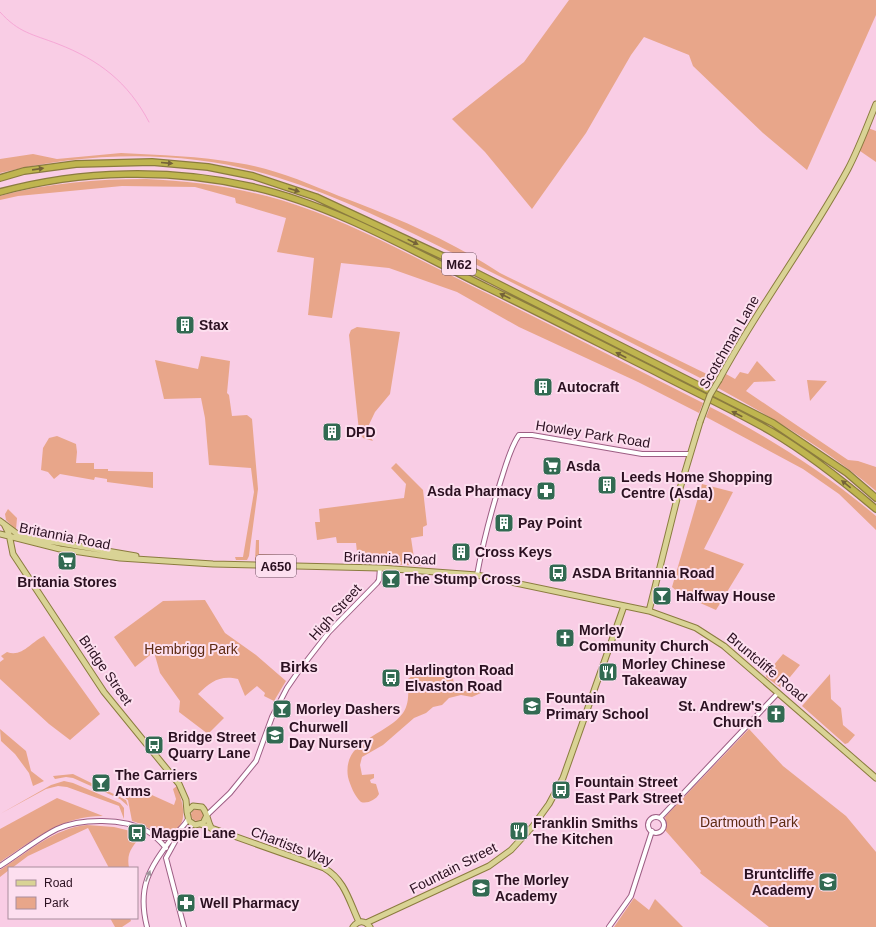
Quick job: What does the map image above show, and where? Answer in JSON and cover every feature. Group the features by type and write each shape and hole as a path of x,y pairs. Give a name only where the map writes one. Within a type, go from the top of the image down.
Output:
{"highway":[{"name":"M62","path":"0,178 24,171 76,164 152,162 208,167 253,176 316,197 449,259 773,423 847,473 876,498"},
{"name":"M62","path":"0,192 26,185 74,178 113,175 152,175 208,180 254,187 312,205 354,222 518,302 772,432 846,484 876,509"}],"main road":[{"name":"Scotchman Lane","path":"649,611 690,454 710,395 735,351 838,185 857,150 876,104"},
{"name":"Britannia Road","path":"2,522 16,533 31,538 151,559"},
{"path":"0,534 2,532 2,522"},
{"name":"Bridge Street","path":"2,522 10,538 13,554 102,688 179,784 186,800 187,812"},
{"name":"Britannia Road","path":"0,534 10,538 90,554 120,558 213,564 380,568 477,575 624,606"},
{"name":"Bridge Street","path":"0,534 12,548"},
{"path":"12,548 17,542 24,540"},
{"name":"Bruntcliffe Road","path":"624,606 649,611 679,621 707,634 724,646 876,778"},
{"name":"Fountain Street","path":"369,926 376,920 489,866 511,850 533,826 549,804 563,778 624,606"},
{"name":"Bridge Street","path":"186,800 193,806"},
{"path":"206,816 200,824 193,824 188,819 187,812 193,806 204,808 212,829"},
{"name":"Chartists Way","path":"200,824 313,864 332,873 338,878 345,889 359,922"},
{"path":"354,927 359,922 369,926"}],"street":[{"name":"Howley Park Road","path":"477,575 491,511 511,450 520,435 532,435 642,454 690,454"},
{"name":"High Street","path":"206,816 212,808 230,793 256,761 262,750 270,722 287,688 324,638 377,582 380,576 380,568"},
{"path":"652,832 648,827 648,821 652,818 660,818 778,693"},
{"path":"204,808 212,808"},
{"path":"652,832 661,830 663,824 660,818"},
{"path":"184,927 166,858 175,837 188,819"},
{"path":"0,866 56,829 72,823 86,821 116,823 146,830 165,846"},
{"path":"147,927 144,886 150,870 165,846 193,824"},
{"path":"609,927 631,896 652,832"},
{"path":"153,835 164,838 175,837"},
{"path":"160,856 166,858"}],"green space":[{"path":"569,0 876,0 876,15 807,170 763,133 693,66 689,55 644,37 631,55 586,133 532,209 485,152 452,119 524,62"},
{"path":"868,128 876,131 876,162 860,151"},
{"path":"121,153 180,156 251,165 302,181 422,230 462,250 500,273 715,378 712,384 407,231 329,196 276,177 208,161 138,156 69,160 0,173 0,159 33,154 57,159"},
{"path":"146,179 197,183 264,195 306,208 354,228 402,250 703,403 699,413 638,382 519,327 457,292 389,268 341,263 332,318 308,315 314,258 277,252 286,218 236,203 235,198 195,187 122,186 18,196 0,200 0,196 54,185 90,181"},
{"path":"357,327 400,332 390,394 375,412 366,431 373,441 363,438 359,431 349,335 351,330"},
{"path":"201,356 230,361 227,393 229,395 232,416 247,415 252,419 258,489 249,556 247,560 236,560 235,557 243,557 254,492 251,468 209,465 205,418 201,398 164,399 155,360 198,369"},
{"path":"757,361 776,381 754,382 746,391 848,460 858,461 876,467 876,491 839,462 800,435 718,388 726,374 735,379 740,372 748,374"},
{"path":"807,380 827,381 810,401"},
{"path":"710,407 775,443 837,485 876,516 876,530 839,494 803,469 706,417"},
{"path":"57,436 76,444 76,463 94,463 94,469 108,469 108,471 153,472 153,488 107,482 107,479 95,477 94,480 60,474 54,479 48,472 41,470 43,448 49,438"},
{"path":"396,463 423,490 427,525 423,527 423,536 411,538 414,558 426,557 427,564 423,566 371,563 372,554 357,552 356,543 337,543 336,537 317,540 315,522 320,522 319,509 404,498 406,484 391,468"},
{"path":"702,484 733,492 704,549 744,564 716,610 680,594 672,587"},
{"path":"8,509 17,518 16,530 6,520 5,514"},
{"path":"256,540 259,540 259,554 281,555 281,562 255,560"},
{"name":"Hembrigg Park","path":"205,600 225,633 256,655 286,681 274,701 264,696 265,693 257,686 245,696 238,679 226,678 216,680 211,683 198,694 224,718 208,734 179,712 180,701 160,673 154,652 135,667 114,637 163,601"},
{"path":"44,636 100,714 70,740 49,724 0,679 0,662 4,659 1,656 7,652 17,653 22,651"},
{"path":"783,654 800,665 781,688 766,677 767,673"},
{"path":"830,674 831,699 841,708 843,725 855,735 848,743 845,744 802,706"},
{"path":"449,675 453,678 455,692 473,690 485,683 483,692 472,697 461,695 449,698 442,705 433,707 426,713 414,718 383,745 362,757 360,765 362,775 374,774 374,778 370,780 371,783 376,784 379,794 371,801 361,802 353,791 348,777 348,765 352,755 358,747 396,721 403,713 408,701 408,679 412,676"},
{"path":"0,729 26,751 31,771 44,781 33,786 29,773 15,754 1,741"},
{"name":"Dartmouth Park","path":"749,729 783,766 846,816 876,852 876,927 769,927 700,873 701,871 664,829 666,822 665,817"},
{"path":"73,774 126,800 128,806 120,799 73,778 66,777 55,779 53,776"},
{"path":"64,781 73,783 120,803 124,808 124,819 119,806 67,787 58,786 46,789 0,814 51,785"},
{"path":"132,786 174,805 176,799 173,789 177,786 182,804 183,816 182,822 175,832 169,835 163,835 132,821 128,800 125,798"},
{"path":"57,798 103,816 74,820 61,825 36,838 0,862 0,829"},
{"path":"199,809 202,810 202,820 195,821 192,820 191,813 192,810"},
{"path":"87,825 114,827 143,834 129,853 129,867 108,867 88,828 28,856 13,867 8,867 8,871 0,877 0,870 41,842 75,827"},
{"path":"634,898 649,910 655,899 683,927 614,927"},
{"path":"111,919 130,919 131,921 122,927 115,927"}],"waterway":[{"path":"0,12 20,29 73,50 99,65 111,74 132,95 149,122"}],"place":[{"name":"Stax","path":"185,325"},
{"name":"Autocraft","path":"543,387"},
{"name":"DPD","path":"332,432"},
{"name":"Asda","path":"552,466"},
{"name":"Leeds Home Shopping Centre (Asda)","path":"607,485"},
{"name":"Asda Pharmacy","path":"546,491"},
{"name":"Pay Point","path":"504,523"},
{"name":"Cross Keys","path":"461,552"},
{"name":"Britania Stores","path":"67,561"},
{"name":"ASDA Britannia Road","path":"558,573"},
{"name":"The Stump Cross","path":"391,579"},
{"name":"Halfway House","path":"662,596"},
{"name":"Morley Community Church","path":"565,638"},
{"name":"Morley Chinese Takeaway","path":"608,672"},
{"name":"Harlington Road Elvaston Road","path":"391,678"},
{"name":"Fountain Primary School","path":"532,706"},
{"name":"Morley Dashers","path":"282,709"},
{"name":"St. Andrew's Church","path":"776,714"},
{"name":"Churwell Day Nursery","path":"275,735"},
{"name":"Bridge Street Quarry Lane","path":"154,745"},
{"name":"The Carriers Arms","path":"101,783"},
{"name":"Fountain Street East Park Street","path":"561,790"},
{"name":"Franklin Smiths The Kitchen","path":"519,831"},
{"name":"Magpie Lane","path":"137,833"},
{"name":"Bruntcliffe Academy","path":"828,882"},
{"name":"The Morley Academy","path":"481,888"},
{"name":"Well Pharmacy","path":"186,903"}],"district":[{"name":"Birks","path":"299,666"}]}
